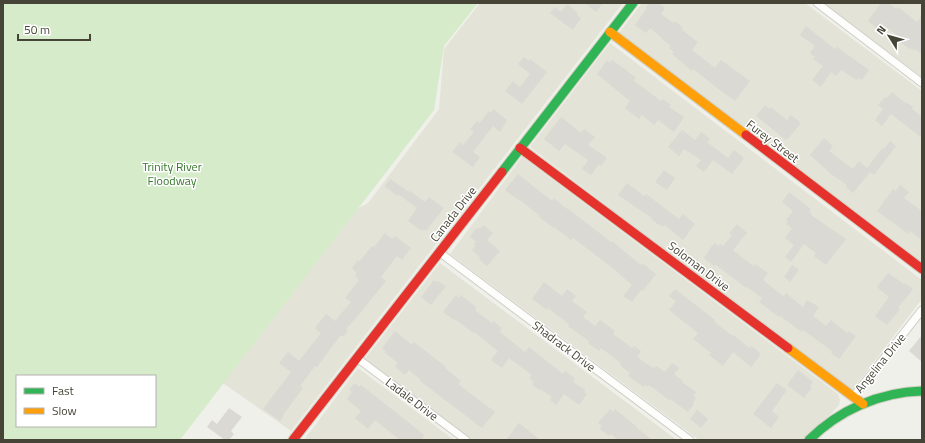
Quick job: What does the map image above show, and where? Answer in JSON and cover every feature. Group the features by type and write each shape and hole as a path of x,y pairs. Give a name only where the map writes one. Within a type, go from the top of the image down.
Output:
{"street":[{"name":"Canada Drive","path":"293,440 633,3"},
{"path":"817,3 922,83"},
{"name":"Furey Street","path":"610,32 922,269"},
{"name":"Soloman Drive","path":"520,148 863,404"},
{"name":"Shadrack Drive","path":"439,252 690,440"},
{"name":"Angelina Drive","path":"854,396 922,310"},
{"name":"Ladale Drive","path":"357,358 466,440"},
{"path":"809,440 827,424 863,404 886,396 922,391"}],"shaded area":[{"path":"480,3 623,3 291,431 220,381 342,217 368,203 439,109 444,49"},
{"path":"642,3 805,3 922,91 922,264 618,34"},
{"path":"824,3 922,3 922,77"},
{"path":"610,43 922,280 922,299 851,392 530,147"},
{"path":"522,157 838,394 840,400 839,405 806,440 699,440 450,254"},
{"path":"440,263 677,440 472,440 364,360"},
{"path":"358,368 454,440 304,440"}],"green space":[{"name":"Trinity River Floodway","path":"3,3 478,3 444,46 434,110 180,440 3,440"}],"building":[{"path":"585,3 603,3 596,12"},
{"path":"649,3 658,3 665,8 661,14 673,23 675,21 683,28 682,30 698,42 692,50 715,68 721,60 750,81 735,101 693,69 692,71 672,54 674,52 669,48 671,46 650,28 646,33 635,25"},
{"path":"881,3 889,3 896,9 898,7 917,22 922,15 922,54 901,43 903,40 881,23 877,28 868,21"},
{"path":"567,4 578,13 577,15 581,18 573,30 550,13 555,7 561,12"},
{"path":"806,26 835,49 837,47 869,70 862,80 859,78 857,80 841,70 836,76 831,72 821,87 812,80 823,66 813,59 815,57 810,53 815,46 800,35"},
{"path":"524,57 529,61 530,59 547,72 522,104 505,91 513,81 520,87 530,74 518,64"},
{"path":"607,60 610,63 612,60 626,70 636,78 633,80 661,101 663,99 671,105 669,107 684,117 674,132 658,120 654,125 642,115 639,119 625,108 630,101 597,74"},
{"path":"892,92 905,103 906,102 913,107 912,109 922,117 922,138 891,114 882,126 875,120 883,109 878,105"},
{"path":"765,105 770,109 771,107 787,120 791,115 801,123 788,139 787,138 786,140 756,116"},
{"path":"493,109 507,120 500,132 493,126 473,152 480,157 473,167 452,152 460,142 463,145 474,132 470,129 477,121 480,123 489,111 491,113"},
{"path":"561,117 581,133 584,129 595,137 588,145 607,158 601,166 599,164 591,175 582,169 588,160 565,144 559,151 544,139"},
{"path":"682,130 695,140 701,132 710,139 707,142 728,158 734,150 744,158 732,174 713,160 704,172 696,166 701,160 684,149 679,156 668,147"},
{"path":"824,138 833,146 829,151 853,169 859,161 867,168 882,148 884,149 890,141 896,146 874,175 870,172 853,193 846,187 847,185 831,174 810,155"},
{"path":"664,170 675,178 667,190 655,182"},
{"path":"518,174 552,201 554,198 561,205 611,242 612,241 641,265 642,263 656,274 632,302 623,296 632,285 573,238 571,240 554,228 520,200 505,190"},
{"path":"390,179 425,202 429,197 444,208 426,231 424,229 422,231 408,221 417,208 398,194 397,196 385,186"},
{"path":"627,183 644,196 646,194 679,219 683,214 695,224 683,240 665,225 663,227 659,225 651,219 652,218 618,195"},
{"path":"900,185 909,192 904,198 922,211 922,240 910,231 908,234 877,211 893,189 896,191"},
{"path":"789,192 811,209 809,212 812,213 811,215 846,239 826,265 814,256 816,253 804,244 791,262 785,257 794,245 785,238 792,228 786,224 788,221 786,220 793,211 782,202"},
{"path":"737,224 747,233 733,250 753,266 755,264 768,273 763,280 783,296 786,293 803,307 807,300 819,307 813,316 826,326 831,320 847,333 849,331 856,336 839,359 831,353 832,351 803,330 802,332 759,302 762,298 704,258 715,243 718,246 720,244 723,246 732,235 729,233"},
{"path":"483,225 493,233 487,240 500,251 487,266 472,250 476,242 470,237 475,229 481,228"},
{"path":"385,233 392,239 395,236 411,248 402,260 397,256 381,277 386,281 346,329 348,331 344,336 340,336 317,367 315,366 300,386 303,388 280,421 263,409 291,372 279,363 288,352 299,361 321,333 315,328 326,314 335,321 351,302 345,298 359,280 355,276 357,273 352,268 358,260 360,261 372,246 374,247"},
{"path":"792,265 799,270 790,282 784,277"},
{"path":"888,273 913,289 887,325 875,316 889,297 877,287"},
{"path":"434,280 446,286 431,305 421,297"},
{"path":"544,282 562,296 567,289 576,296 572,301 587,312 583,317 595,326 600,320 615,331 613,334 632,348 634,346 641,351 637,357 650,366 654,368 656,366 665,372 672,363 679,368 674,374 696,392 693,396 696,398 693,403 694,404 688,412 649,385 648,387 645,385 644,387 628,376 630,373 620,365 621,363 601,348 599,351 588,343 589,341 568,326 569,324 548,308 547,310 532,299"},
{"path":"675,289 715,320 714,322 750,348 751,346 761,354 751,367 733,352 723,366 709,355 711,353 693,339 698,333 669,310 676,301 669,296"},
{"path":"456,295 459,298 461,295 477,308 475,310 492,323 493,321 502,328 500,332 525,352 529,347 563,374 565,371 575,378 573,382 586,390 584,392 587,394 579,405 564,394 556,405 550,400 552,397 532,385 534,382 529,378 532,375 509,358 502,368 491,360 498,351 474,332 473,333 443,312"},
{"path":"395,331 412,345 414,342 446,367 445,368 461,381 458,384 495,412 482,428 420,381 421,380 409,370 405,375 395,367 398,363 384,352 386,351 382,348"},
{"path":"922,335 922,362 909,351"},
{"path":"798,370 813,382 810,386 812,388 804,398 787,385"},
{"path":"355,383 359,387 361,385 422,433 424,436 421,440 400,440 375,420 368,429 355,418 361,411 347,399 352,392 349,389"},
{"path":"777,383 787,390 772,411 779,417 771,428 753,414"},
{"path":"229,408 242,417 231,431 234,434 229,440 225,440 207,427 212,420 217,424"},
{"path":"610,409 613,412 615,409 652,440 618,440 611,434 609,436 600,429 602,426 598,423"},
{"path":"697,410 708,419 701,428 690,419"},
{"path":"519,423 530,432 540,440 506,440"}],"traffic: fast":[{"path":"502,172 633,3"},
{"path":"809,440 833,420 861,405 891,395 922,391"}],"traffic: slow":[{"path":"610,32 746,135"},
{"path":"788,348 863,404"}],"traffic: jam":[{"path":"746,135 922,269"},
{"path":"520,148 788,348"},
{"path":"293,440 502,172"}]}
